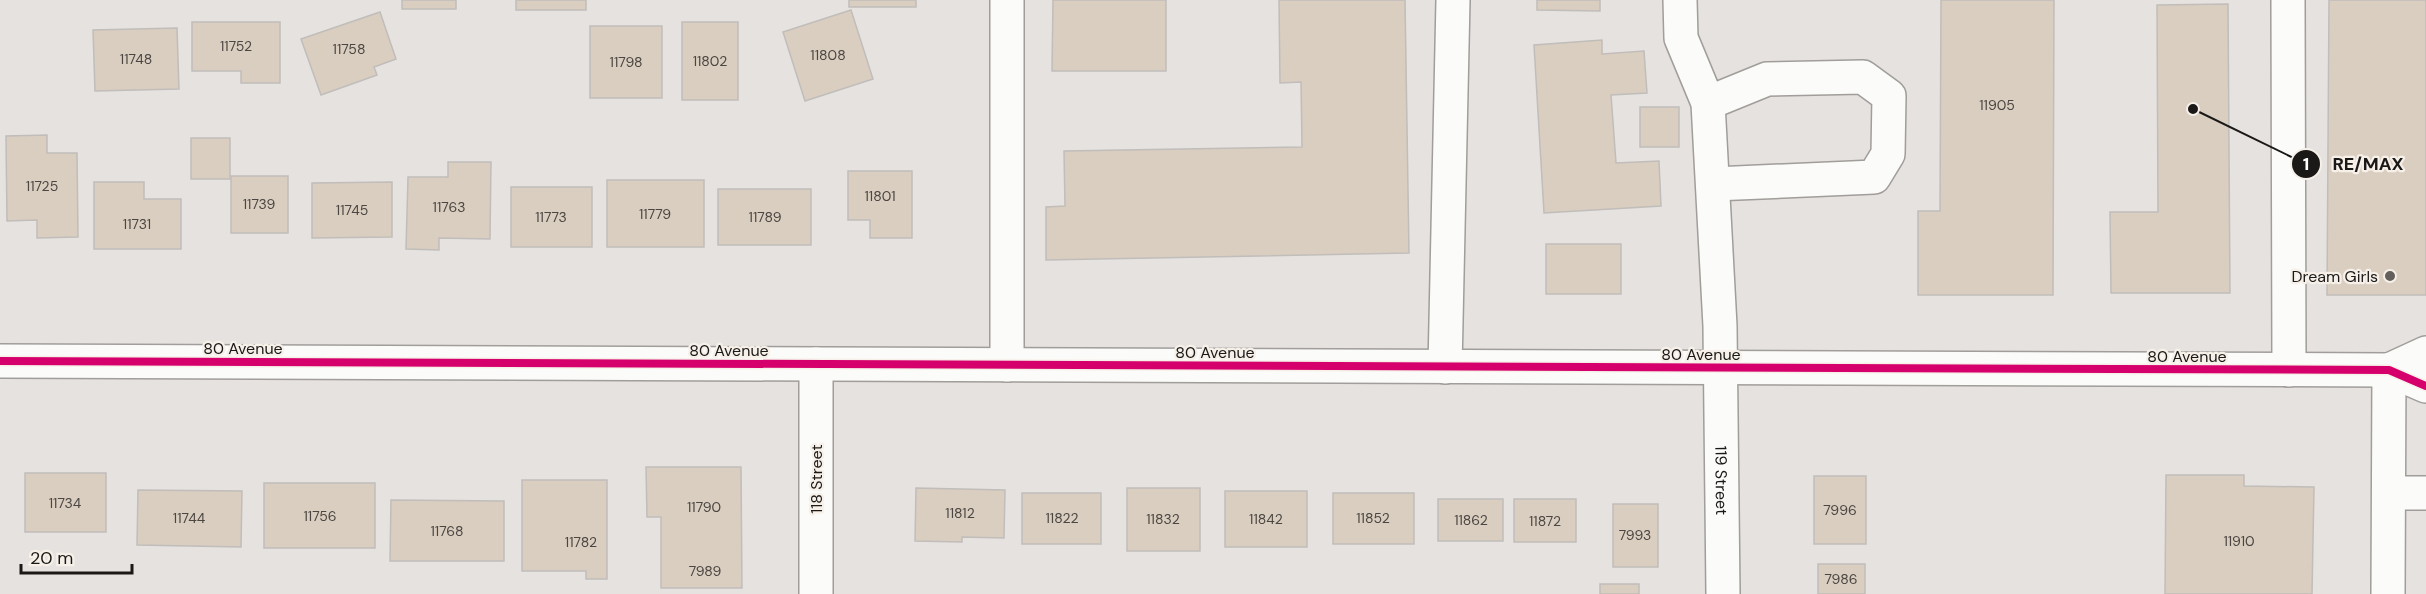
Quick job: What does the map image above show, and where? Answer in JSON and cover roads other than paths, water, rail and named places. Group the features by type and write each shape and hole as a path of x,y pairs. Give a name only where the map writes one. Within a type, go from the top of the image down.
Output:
{"street":[{"path":"1007,365 1008,0"},
{"path":"1445,367 1452,0"},
{"name":"119 Street","path":"1680,0 1681,38 1708,103 1714,184 1721,368 1723,594"},
{"path":"2288,0 2289,370"},
{"path":"1708,103 1767,79 1863,78 1889,96 1888,154 1874,177 1714,184"},
{"name":"80 Avenue","path":"2389,370 2426,353"},
{"name":"80 Avenue","path":"0,361 2389,370 2426,386"},
{"name":"118 Street","path":"816,364 816,594"},
{"path":"2388,594 2389,370"},
{"path":"2389,493 2426,492"}],"place":[{"name":"RE/MAX","path":"2193,109"},
{"name":"Dream Girls","path":"2390,276"}]}
